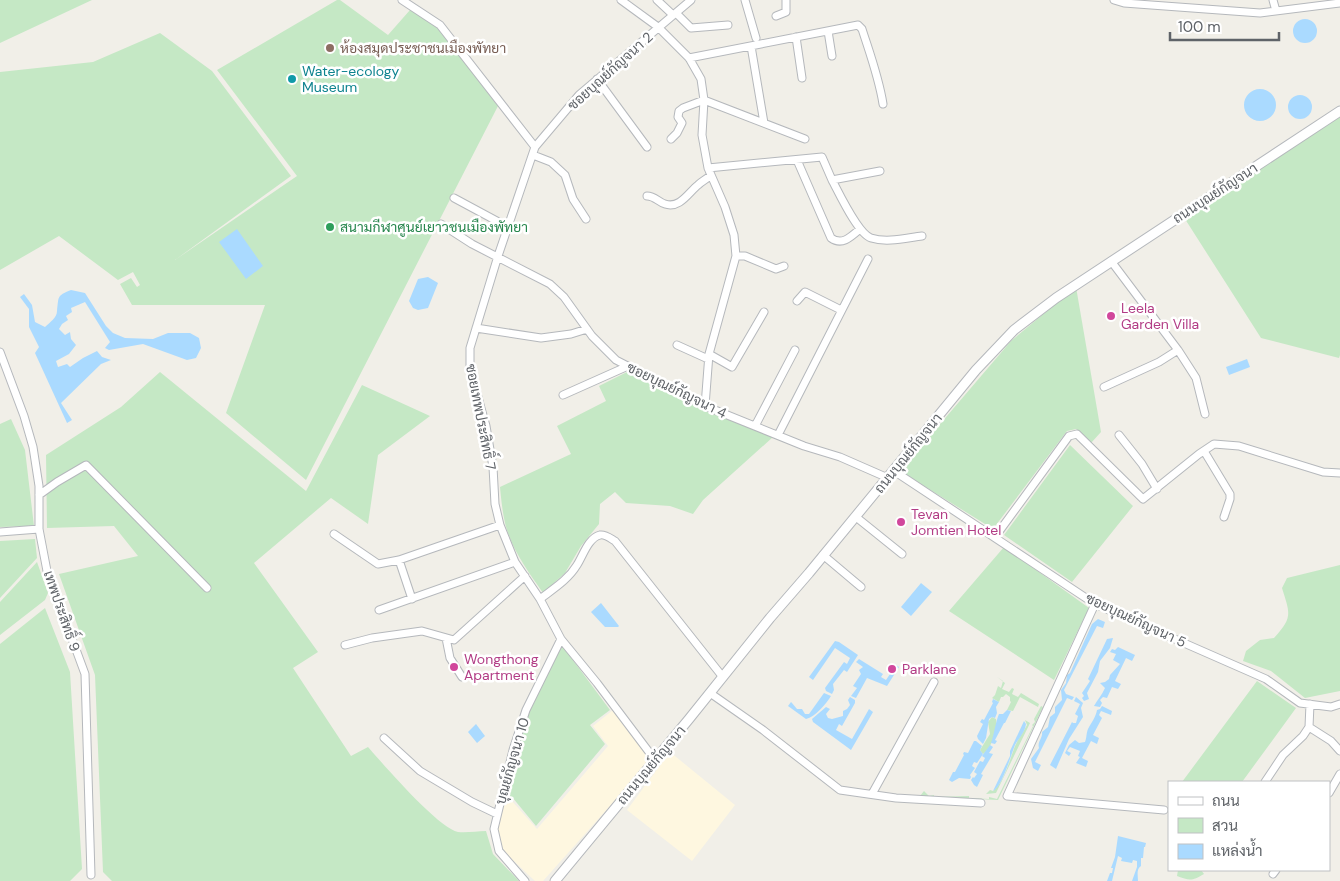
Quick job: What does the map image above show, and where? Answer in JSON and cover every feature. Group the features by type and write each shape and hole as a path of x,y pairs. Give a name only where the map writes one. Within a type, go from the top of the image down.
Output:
{"street":[{"path":"402,0 440,24 535,147"},
{"path":"621,0 658,28 689,58 701,79 704,100 702,135 708,168 725,207 734,235 736,256 709,357 705,406"},
{"path":"657,0 691,28 728,25"},
{"name":"ซอยบุณย์กัญจนา 2","path":"535,147 579,96 597,79 691,0"},
{"path":"745,0 756,38"},
{"path":"776,16 786,12 786,0"},
{"path":"1114,0 1260,13 1340,2"},
{"path":"1215,0 1218,10"},
{"path":"1273,0 1276,12"},
{"path":"689,58 858,25 861,27 879,81 883,104"},
{"path":"828,31 832,56"},
{"path":"796,37 802,78"},
{"path":"751,46 764,123"},
{"path":"597,79 647,146"},
{"path":"671,139 682,123 678,117 679,111 704,100 805,139"},
{"name":"ถนนบุณย์กัญจนา","path":"555,881 976,370 1014,330 1056,298 1111,261 1340,111"},
{"name":"ซอยเทพประสิทธิ์ 7","path":"535,147 498,256 470,348 470,369 486,426 493,467 494,504 500,525 515,562 540,599 561,638 597,682 655,760"},
{"path":"532,155 551,162 565,175 573,198 586,219"},
{"path":"708,168 822,157 832,180 860,230 869,238 883,240 922,236"},
{"path":"797,160 831,238 842,242 860,230"},
{"path":"832,180 880,171"},
{"path":"647,196 656,198 665,204 676,203 686,198 690,192 712,175"},
{"path":"454,198 508,227"},
{"name":"ซอยบุณย์กัญจนา 4","path":"440,224 464,240 550,284 564,297 587,329 616,360 705,406 778,435 891,475"},
{"path":"736,256 745,256 776,269 784,266"},
{"path":"778,435 868,259"},
{"path":"1111,261 1178,350 1196,378 1205,414"},
{"path":"797,301 805,292 841,310"},
{"path":"677,345 732,367 764,312"},
{"path":"476,328 541,338 571,334 587,329"},
{"path":"755,426 795,350"},
{"path":"1104,387 1159,362 1178,350"},
{"name":"เทพประสิทธิ์ 9","path":"0,356 24,416 33,447 39,496 39,529 47,572 85,674 91,875"},
{"path":"563,394 628,366"},
{"path":"996,537 1069,436 1077,434 1143,499 1214,444 1238,446 1323,472 1340,473"},
{"path":"1118,435 1142,464 1157,489"},
{"path":"1204,451 1230,494 1224,517"},
{"path":"39,496 57,482 86,465 207,588"},
{"name":"ซอยบุณย์กัญจนา 5","path":"891,475 996,537 1095,604 1266,679 1300,703 1331,707 1340,704"},
{"path":"856,517 902,554"},
{"path":"334,534 378,564 399,560 500,525"},
{"path":"0,532 39,529"},
{"path":"540,599 565,580 577,566 592,540 599,535 605,535 614,540 722,676"},
{"path":"823,555 861,587"},
{"path":"399,560 412,599"},
{"path":"379,610 515,562"},
{"path":"344,645 372,638 422,631 454,640 525,576"},
{"path":"1095,604 1007,796 1164,810"},
{"path":"446,638 450,658 462,677"},
{"name":"บุณย์กัญจนา 10","path":"525,881 499,851 494,829 513,750 526,710 561,638"},
{"path":"872,794 934,682"},
{"path":"710,693 771,736 840,790 896,798 981,803"},
{"path":"1266,781 1284,755 1303,736 1309,727 1310,704"},
{"path":"1309,727 1331,740 1340,751"},
{"path":"384,738 420,771 472,802 498,814"},
{"path":"1330,791 1340,774"}],"shaded area":[{"path":"613,710 651,760 543,881 535,881 501,849 497,828 505,799 511,800 537,829 608,746 593,726"},
{"path":"670,752 735,805 692,861 627,810"}],"green space":[{"path":"0,0 92,0 0,43"},
{"name":"สนามกีฬาศูนย์เยาวชนเมืองพัทยา","path":"340,0 388,35 410,10 437,27 498,106 306,480 226,413 265,305 132,305 120,284 131,278 137,287 140,285 133,272 118,280 59,236 0,270 0,72 93,62 160,33 212,71 291,176 175,260 297,176 217,70"},
{"path":"1340,114 1339,358 1261,338 1185,219"},
{"path":"1076,287 1101,432 1091,443 1076,429 1067,431 993,529 900,471 1011,341"},
{"path":"160,372 306,491 362,385 430,416 378,455 368,524 331,498 254,563 318,652 293,668 351,756 368,747 425,808 449,828 458,832 486,831 493,854 519,881 112,881 103,872 95,675 59,574 138,556 114,526 47,528 46,455 121,407"},
{"path":"627,372 708,412 773,437 703,500 693,514 670,506 626,503 615,492 600,504 599,524 581,546 565,573 543,593 519,557 510,538 504,518 500,487 571,454 557,426 606,401 599,386"},
{"path":"11,419 25,450 34,526 0,527 0,424"},
{"path":"1070,445 1133,506 1072,582 1004,535"},
{"path":"35,539 37,558 0,598 0,541"},
{"path":"1004,547 1089,608 1054,680 949,611"},
{"path":"37,562 48,593 45,600 0,635 0,602"},
{"path":"1340,565 1340,691 1305,698 1271,671 1243,661 1246,651 1260,640 1274,638 1287,620 1288,610 1282,588 1287,578"},
{"path":"45,608 70,672 82,869 70,881 0,881 0,644"},
{"path":"561,644 610,710 590,725 605,744 536,826 512,797 505,797 527,715"},
{"path":"1003,681 1005,683 1002,689 1009,692 1012,688 1014,689 1012,694 1018,697 1021,693 1039,704 1038,707 1020,697 1013,711 1007,710 1011,702 1010,697 1006,694 1001,697 999,702 992,698 998,686 1001,688"},
{"path":"1257,681 1296,708 1243,781 1183,781"},
{"path":"1041,706 1043,707 998,800 938,797 969,796 969,798 989,799 989,797 997,799 1035,722 1034,719"},
{"path":"992,717 996,719 995,734 989,748 983,754 980,750 990,734 988,722"},
{"path":"1025,720 1030,723 996,793 986,794 997,787 1003,777 1015,746 1027,725"},
{"path":"924,791 929,796 934,795 934,797 920,796"},
{"path":"1178,871 1202,871 1204,874 1194,879 1177,876"}],"water":[{"path":"1305,19 1314,22 1317,31 1314,40 1305,43 1296,40 1293,31 1296,22"},
{"path":"1260,89 1271,94 1276,105 1271,116 1260,121 1249,116 1244,105 1249,94"},
{"path":"1300,95 1309,98 1312,107 1309,116 1300,119 1291,116 1288,107 1291,98"},
{"path":"237,229 263,266 246,279 219,242"},
{"path":"428,277 438,283 428,308 418,310 413,308 409,301 418,279"},
{"path":"71,290 85,293 106,326 113,333 125,338 153,339 168,333 190,333 199,338 201,348 196,358 187,360 143,344 109,350 105,348 110,342 85,302 71,308 72,312 66,316 68,320 59,329 65,335 70,332 71,339 76,345 69,354 56,361 58,367 67,364 70,367 97,351 102,357 111,360 101,364 61,403 72,420 67,423 35,353 39,347 29,327 29,309 20,297 24,294 32,305 35,322 45,327 56,316 59,298"},
{"path":"1247,359 1250,367 1229,375 1226,367"},
{"path":"921,583 932,592 911,616 901,607"},
{"path":"601,603 618,627 605,627 591,612"},
{"path":"1098,619 1105,622 1103,628 1097,626 1064,690 1066,694 1074,697 1072,700 1067,698 1035,762 1041,765 1038,771 1033,768 1031,759 1039,748 1042,732 1048,727 1050,717 1055,713 1055,707 1062,700 1061,690 1066,683 1067,675 1070,673 1092,624"},
{"path":"1113,638 1110,648 1100,661 1098,672 1087,693 1089,699 1084,701 1082,693 1090,681 1088,679 1107,639"},
{"path":"835,641 858,655 847,672 844,670 833,684 834,690 832,694 826,691 825,688 844,662 847,664 850,658 835,648 813,680 809,677"},
{"path":"1118,647 1135,655 1132,661 1126,658 1115,681 1121,684 1118,689 1112,687 1107,698 1103,697 1100,700 1102,703 1100,707 1094,706 1105,688 1100,683 1109,679 1110,675 1120,664 1113,660 1116,654 1110,652"},
{"path":"859,659 883,674 881,677 886,680 896,665 899,667 887,686 867,678 856,698 851,696 857,688 853,686 861,674 859,670 863,667 856,662"},
{"path":"824,693 831,696 820,710 809,718 806,719 788,706 791,702 797,709 802,709 805,714 809,714"},
{"path":"850,697 855,700 855,703 842,726 839,724 836,730 852,739 869,709 873,712 851,750 813,722 812,719 826,707 830,709 826,714 828,718 832,719 843,716 843,711 850,705 848,700"},
{"path":"1076,697 1083,703 1081,708 1083,717 1069,739 1056,769 1050,765 1072,722 1076,723 1078,716 1075,714 1080,704 1074,701"},
{"path":"993,699 999,702 996,707 997,713 995,718 989,719 986,738 983,744 977,736 983,724 980,722 982,719 984,720 993,703"},
{"path":"1102,706 1112,711 1111,715 1101,711 1099,715 1102,718 1093,735 1099,738 1097,744 1091,741 1082,758 1088,761 1086,767 1076,763 1080,757 1078,756 1080,751 1070,747 1067,751 1071,753 1069,756 1065,753 1069,745 1075,740 1079,743 1085,742 1088,729 1095,718 1097,710"},
{"path":"1007,710 1011,711 995,740 997,741 995,744 991,743 999,714 1003,714"},
{"path":"1024,721 1026,724 1024,730 1015,745 1000,784 993,791 1010,756 1010,751"},
{"path":"476,724 485,736 477,743 468,732"},
{"path":"974,741 982,746 980,750 983,754 977,763 974,762 972,766 975,768 970,775 970,779 959,778 952,782 949,780 953,772 955,772 964,752 968,753"},
{"path":"990,745 993,747 989,753 993,754 981,774 983,775 977,787 971,780 977,774 974,772 980,761 983,762 985,758 982,756"},
{"path":"1118,836 1146,843 1143,858 1141,858 1141,866 1138,871 1138,881 1132,881 1137,861 1133,860 1132,863 1121,861 1122,858 1118,856 1112,881 1107,881 1110,873 1112,873 1113,868 1111,868 1115,857"}],"place":[{"name":"ห้องสมุดประชาชนเมืองพัทยา","path":"330,48"},
{"name":"Water-ecology Museum","path":"292,79"},
{"name":"สนามกีฬาศูนย์เยาวชนเมืองพัทยา","path":"330,227"},
{"name":"Leela Garden Villa","path":"1111,316"},
{"name":"Tevan Jomtien Hotel","path":"901,522"},
{"name":"Wongthong Apartment","path":"454,667"},
{"name":"Parklane","path":"892,669"}]}
